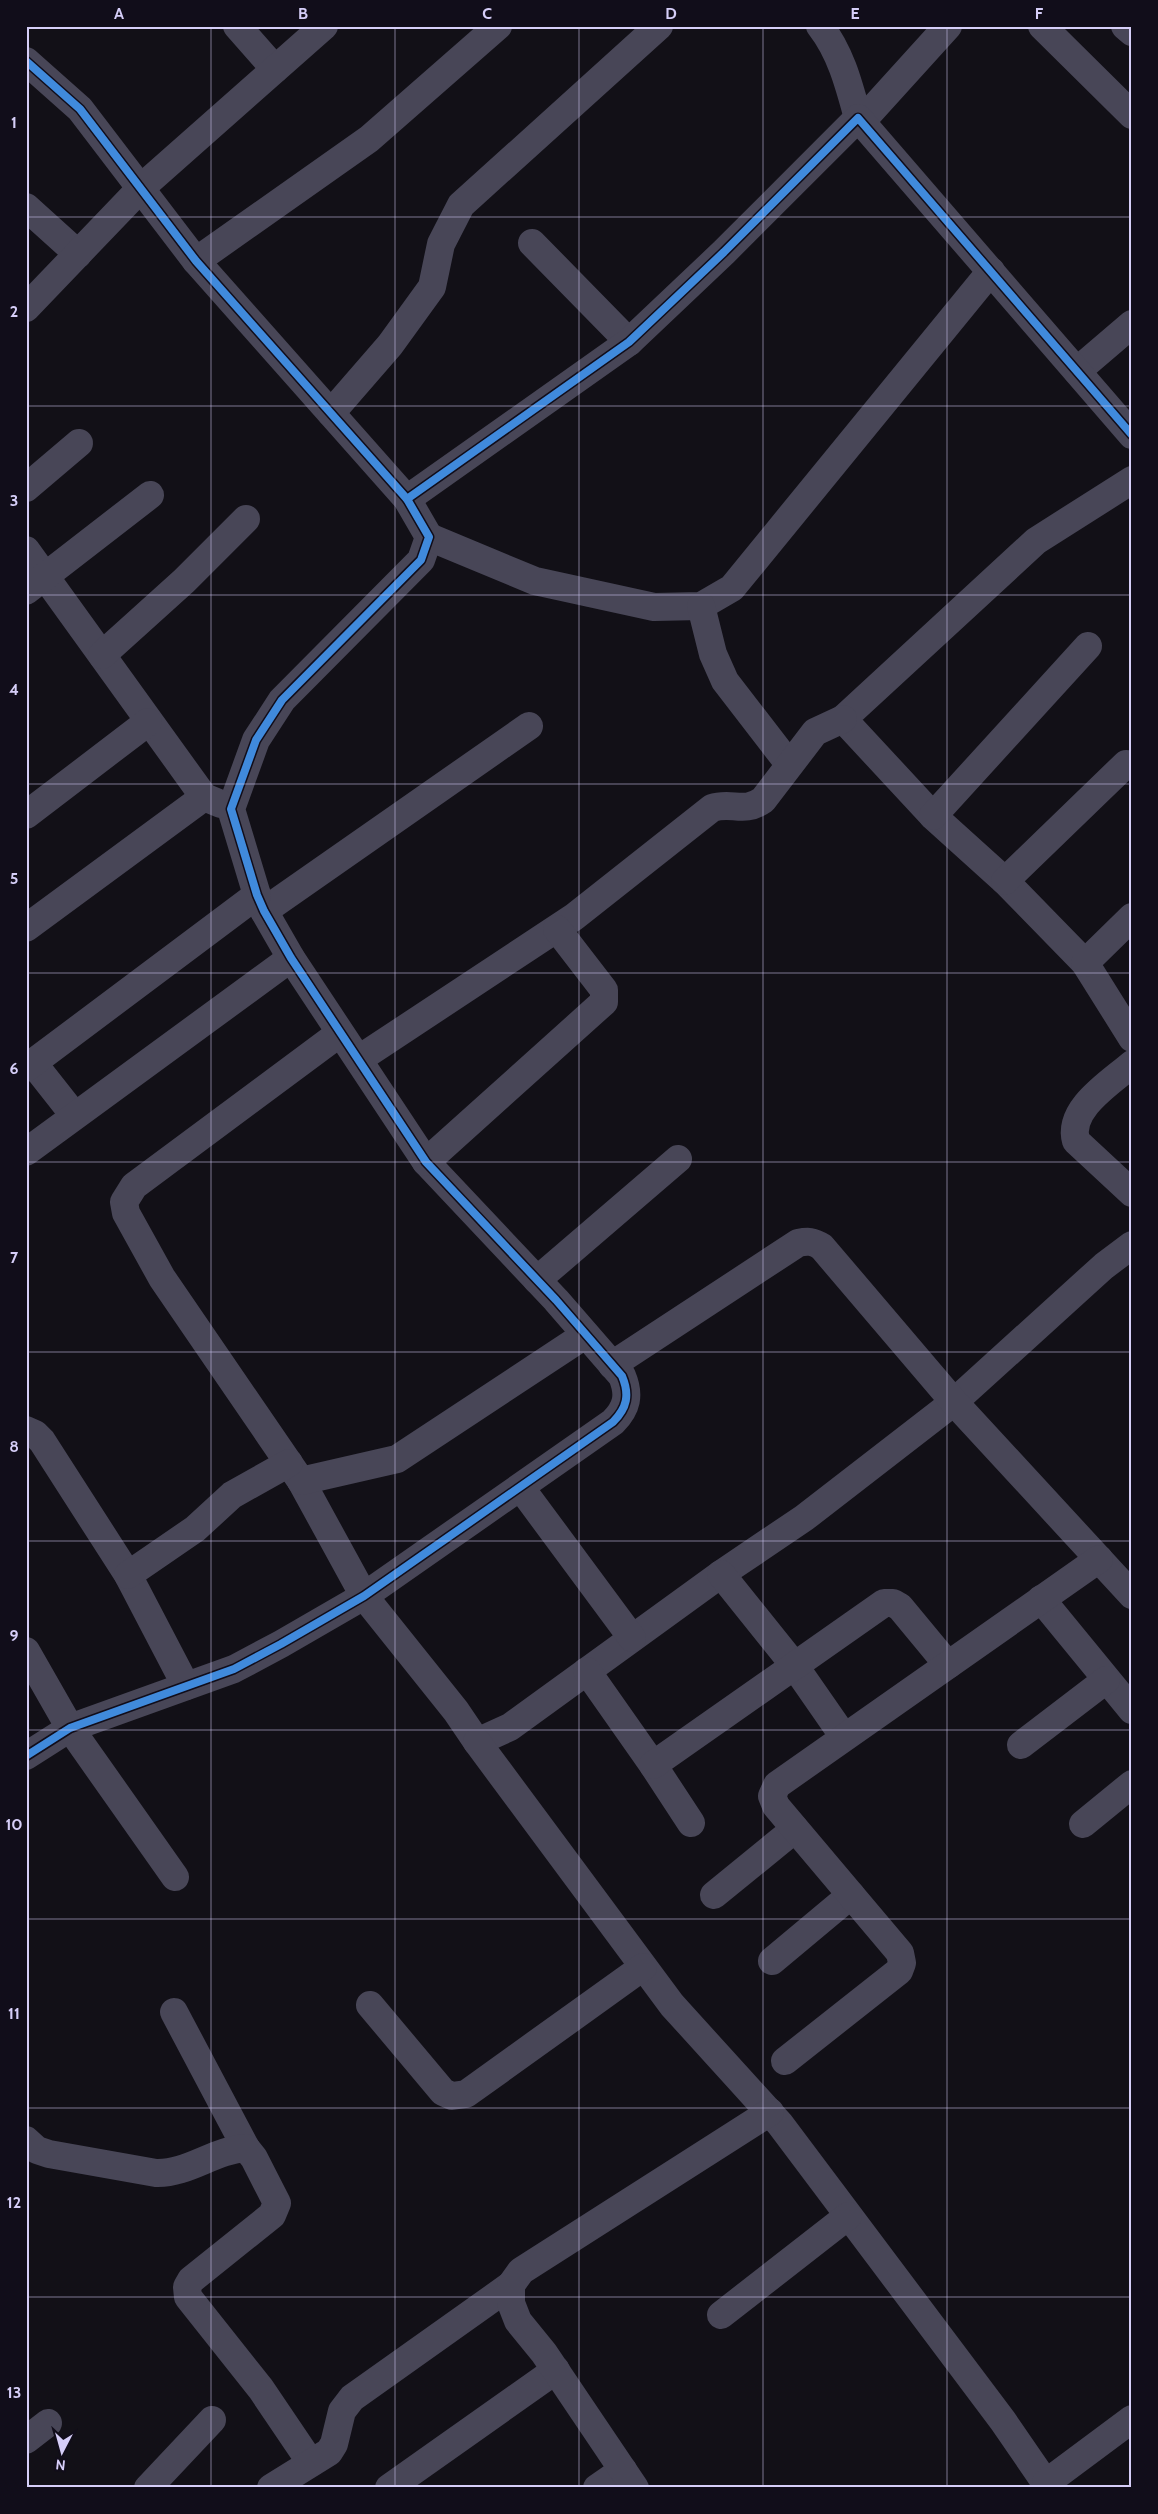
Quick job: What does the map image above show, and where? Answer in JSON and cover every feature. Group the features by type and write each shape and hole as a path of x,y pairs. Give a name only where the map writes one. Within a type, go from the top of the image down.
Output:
{"street":[{"path":"237,26 275,69"},
{"path":"26,308 142,187 324,26"},
{"path":"196,261 369,139 498,26"},
{"path":"331,413 390,345 432,287 441,244 462,205 659,26"},
{"path":"820,26 833,42 859,120 1132,435"},
{"path":"407,499 629,342 859,120 948,26"},
{"path":"1042,26 1132,115"},
{"path":"1125,26 1132,32"},
{"path":"26,61 80,109 142,187 196,261 407,499 429,537 544,583 654,607 701,606 732,588 991,271"},
{"path":"26,207 78,254"},
{"path":"532,243 629,342"},
{"path":"1077,371 1132,324"},
{"path":"26,488 79,443"},
{"path":"359,1059 574,917 712,808 722,806 745,808 754,806 763,800 814,732 843,719 1036,541 1132,480"},
{"path":"36,583 150,495"},
{"path":"102,655 184,581 246,519"},
{"path":"26,1756 70,1728 234,1669 364,1596 613,1422 623,1412 627,1400 627,1388 622,1376 537,1280 426,1162 340,1033 292,958 260,903 231,809 256,740 282,700 421,560 429,537"},
{"path":"26,550 36,583 102,655 148,722 204,797 231,809"},
{"path":"701,606 713,654 725,681 789,764"},
{"path":"933,816 1088,646"},
{"path":"843,719 933,816 1005,881 1085,963 1132,1038"},
{"path":"26,815 148,722"},
{"path":"74,1115 30,1065 260,903 529,726"},
{"path":"1005,881 1126,764"},
{"path":"26,928 204,797"},
{"path":"1085,963 1132,917"},
{"path":"426,1162 604,1002 604,990 556,929"},
{"path":"26,1152 74,1115 292,958"},
{"path":"340,1033 134,1186 124,1202 126,1213 162,1278 295,1472 364,1596 456,1711 672,2005 770,2112 1003,2421 1047,2485 1132,2419"},
{"path":"1132,1064 1081,1109 1074,1123 1076,1141 1132,1193"},
{"path":"537,1280 678,1159"},
{"path":"612,1365 798,1243 808,1241 822,1247 954,1402 1132,1595"},
{"path":"477,1742 510,1728 721,1574 804,1518 954,1402 1104,1266 1132,1245"},
{"path":"128,1575 195,1529 232,1495 295,1472 397,1459 585,1335"},
{"path":"26,1430 35,1434 42,1441 128,1575 186,1686"},
{"path":"521,1488 632,1638"},
{"path":"785,2060 900,1971 902,1963 900,1953 776,1806 772,1796 777,1785 1099,1559"},
{"path":"721,1574 794,1665 844,1737"},
{"path":"1041,1599 1132,1710"},
{"path":"654,1765 884,1603 893,1603 900,1607 948,1665"},
{"path":"26,1651 70,1728 175,1877"},
{"path":"587,1671 654,1765 691,1823"},
{"path":"1021,1745 1106,1680"},
{"path":"1083,1824 1132,1784"},
{"path":"714,1895 796,1829"},
{"path":"772,1961 851,1895"},
{"path":"370,2005 444,2092 452,2096 466,2094 643,1967"},
{"path":"174,2012 277,2203 272,2215 192,2280 187,2286 188,2297 260,2389 311,2463"},
{"path":"271,2488 329,2452 334,2444 342,2411 352,2398 512,2285 521,2271 770,2112"},
{"path":"26,2140 37,2150 49,2154 170,2174 232,2149 246,2148"},
{"path":"721,2315 848,2216"},
{"path":"512,2285 511,2303 518,2321 556,2370 630,2479 597,2488"},
{"path":"389,2488 556,2370"},
{"path":"148,2488 212,2420"},
{"path":"26,2440 48,2423"}],"cycle path":[{"path":"26,61 80,109 196,261 407,499 429,537 421,560 282,700 256,740 231,809 257,895 264,911 291,958 426,1162 556,1300 622,1376 626,1389 626,1401 618,1417 613,1422 364,1596 234,1669 70,1728 26,1756"},
{"path":"407,499 629,342 724,252 858,118 1132,435"}]}
